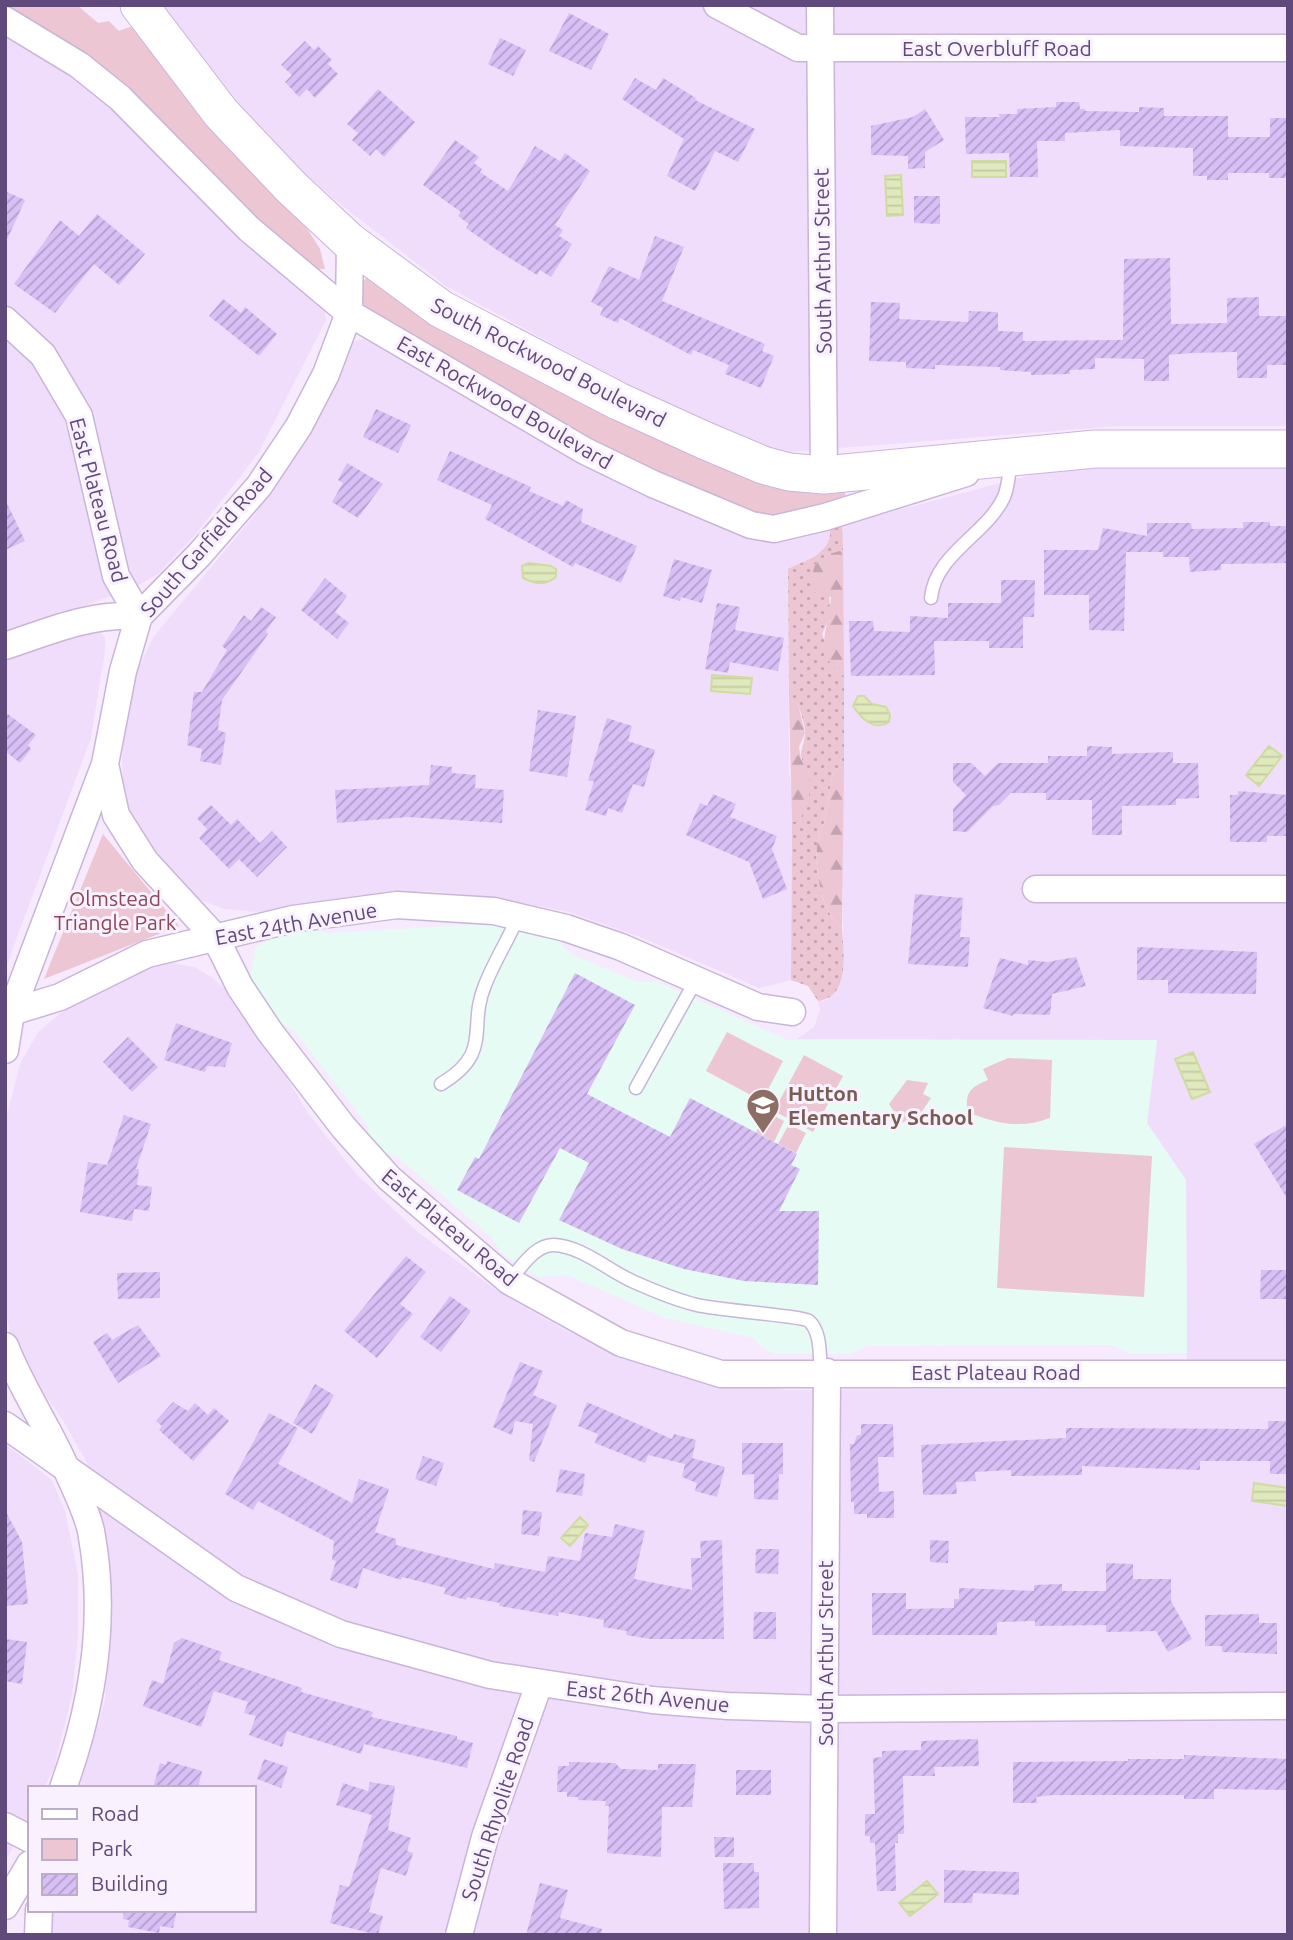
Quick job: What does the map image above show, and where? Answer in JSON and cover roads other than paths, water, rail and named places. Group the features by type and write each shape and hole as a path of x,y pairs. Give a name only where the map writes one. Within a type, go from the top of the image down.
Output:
{"street":[{"name":"East Overbluff Road","path":"717,5 789,45 820,48 1288,48"},
{"name":"South Arthur Street","path":"820,5 824,475"},
{"name":"South Rockwood Boulevard","path":"136,9 221,113 291,187 350,242 441,309 618,401 763,465 789,472 824,475"},
{"name":"East Rockwood Boulevard","path":"5,20 79,65 120,98 249,229 349,313 584,450 653,484 751,525 774,529 806,522 1011,458"},
{"name":"South Garfield Road","path":"5,1050 8,1013 105,764 123,671 139,616 199,555 259,485 310,405 326,374 349,313 350,242"},
{"name":"East Plateau Road","path":"5,320 43,355 79,416 116,576 139,616"},
{"name":"East Rockwood Boulevard","path":"824,475 1095,449 1288,449"},
{"path":"5,646 85,619 106,615 139,616"},
{"name":"East Plateau Road","path":"105,764 116,815 145,861 215,937 240,987 270,1032 344,1128 389,1178 509,1281 621,1343 721,1374 1288,1374"},
{"path":"1036,889 1288,889"},
{"name":"East 24th Avenue","path":"8,1013 60,997 147,954 293,919 397,905 459,907 519,917 599,940 758,1007 792,1012"},
{"path":"5,1346 15,1373 64,1464 90,1528 99,1595 95,1657 79,1744 63,1786"},
{"name":"South Arthur Street","path":"823,1935 824,1372"},
{"name":"East 26th Avenue","path":"5,1425 64,1464 213,1573 258,1599 354,1638 467,1669 539,1684 652,1700 825,1709 1288,1706"},
{"name":"South Rhyolite Road","path":"459,1935 485,1837 539,1684"},
{"path":"5,1826 28,1838"},
{"path":"5,1906 28,1867"},
{"path":"38,1935 39,1912"}],"lane":[{"path":"931,598 932,589 947,561 1004,498 1011,458"},
{"path":"441,1084 467,1063 475,1048 485,985 519,917"},
{"path":"636,1088 696,979"},
{"path":"509,1281 538,1249 551,1245 568,1248 632,1281 696,1305 754,1315 801,1317 808,1321 818,1334 824,1372"}],"place":[{"name":"Hutton Elementary School","path":"763,1135"}],"park label":[{"name":"Olmstead Triangle Park","path":"115,910"}]}
